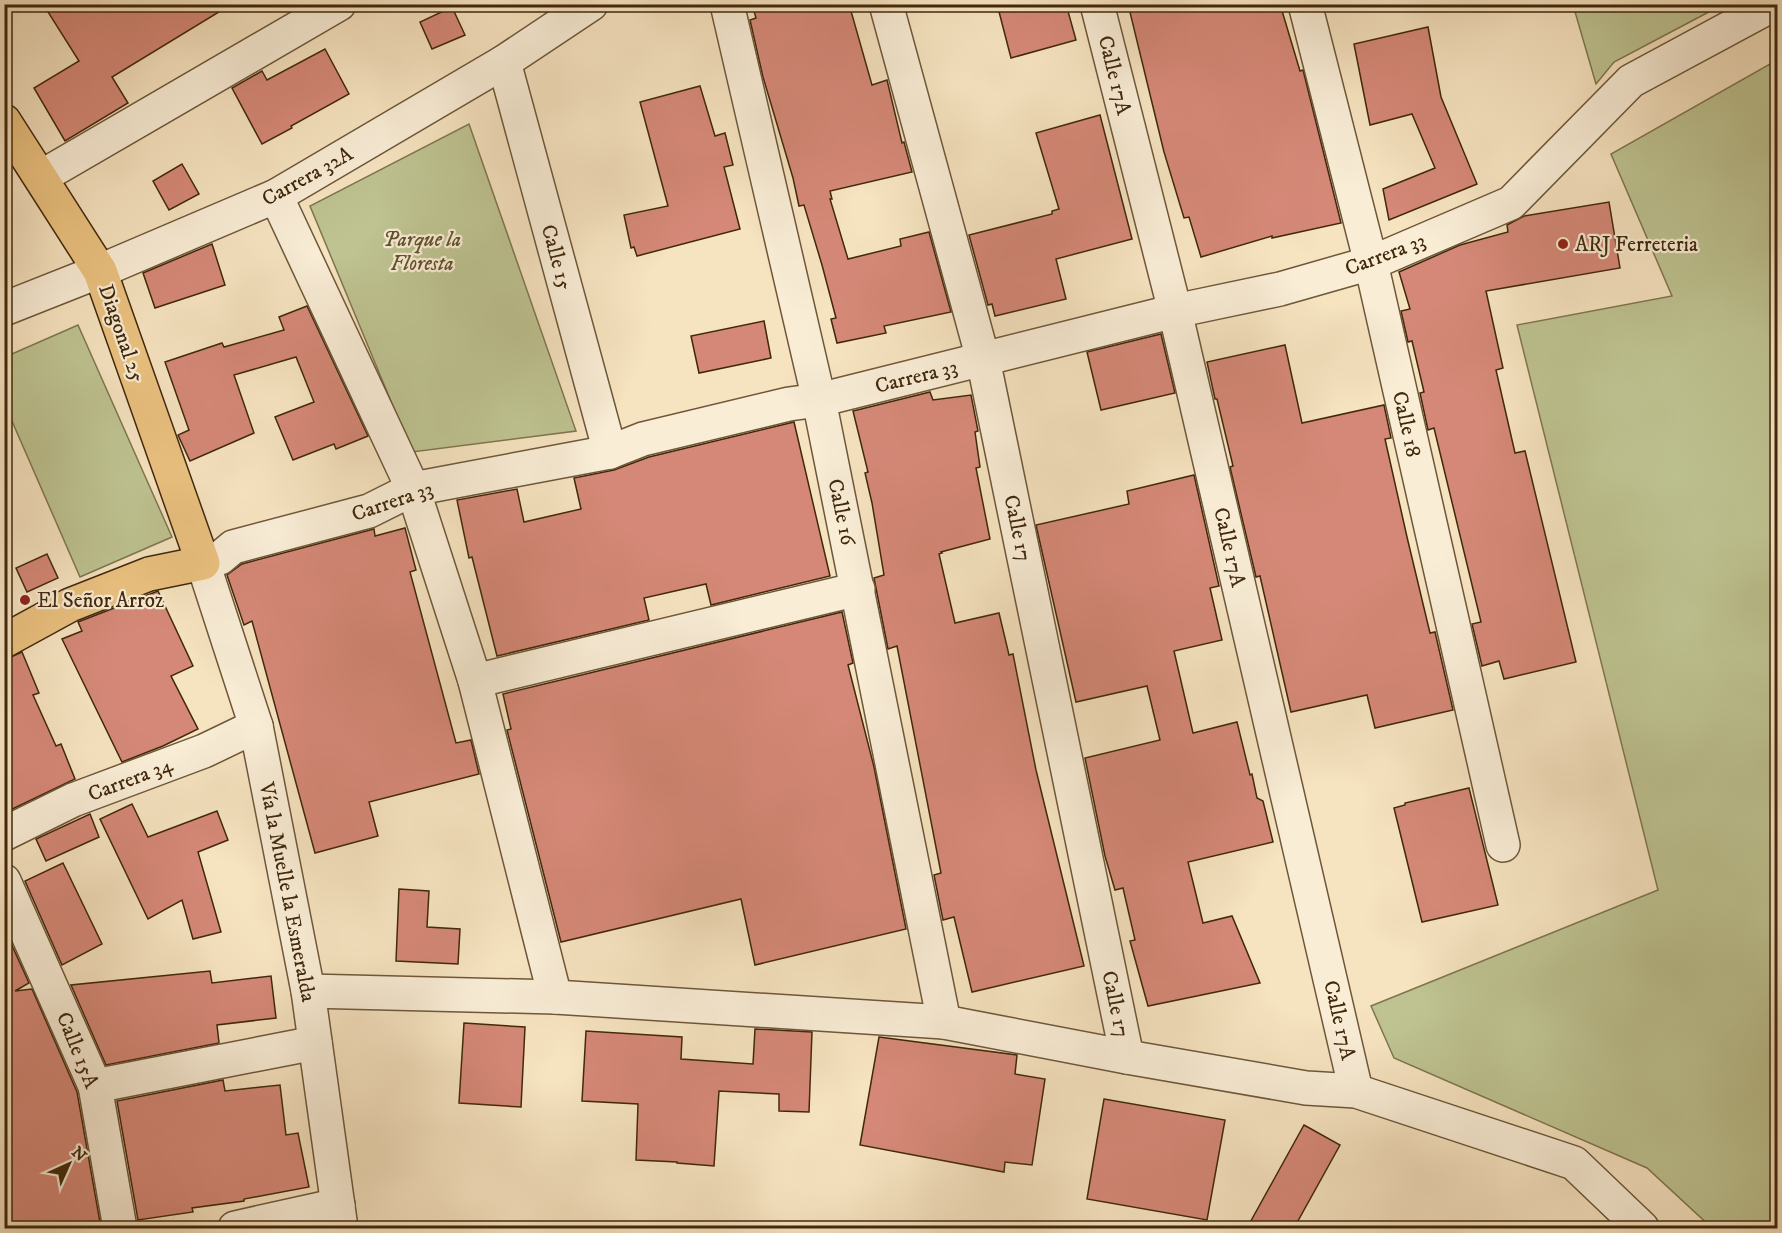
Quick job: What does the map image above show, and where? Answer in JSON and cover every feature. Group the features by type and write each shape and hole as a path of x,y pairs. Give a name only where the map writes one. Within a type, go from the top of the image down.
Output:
{"main road":[{"name":"Diagonal 25","path":"4,121 100,271 203,563"},
{"name":"Carrera 33","path":"4,641 70,605 149,574 203,563"}],"street":[{"path":"41,177 339,4"},
{"name":"Carrera 32A","path":"4,309 276,196 504,62 591,4"},
{"name":"Calle 16","path":"727,4 819,400 944,1022"},
{"name":"Calle 17","path":"886,4 983,359 1127,1057"},
{"name":"Calle 17A","path":"1097,4 1175,312 1356,1091"},
{"name":"Calle 18","path":"1305,4 1371,263 1503,845"},
{"name":"Carrera 33","path":"203,563 220,558 233,548 369,511 413,489 610,452 643,439 789,404 819,400 1175,312 1280,289 1371,263 1511,202 1631,81 1774,4"},
{"name":"Calle 15","path":"504,62 610,452"},
{"path":"276,196 413,489 475,681 555,997"},
{"name":"Vía la Muelle la Esmeralda","path":"203,563 256,726 308,991 340,1217"},
{"path":"475,681 858,589"},
{"name":"Carrera 34","path":"4,834 73,800 204,751 256,726"},
{"name":"Calle 15A","path":"4,881 95,1086 120,1228"},
{"path":"308,991 555,997 944,1022 1306,1088 1356,1091 1574,1163 1642,1228"},
{"path":"95,1086 315,1043"},
{"path":"235,1228 340,1217"}],"green space":[{"path":"1573,4 1722,5 1614,62 1596,84"},
{"path":"1777,60 1777,1228 1712,1228 1647,1168 1394,1058 1371,1006 1658,890 1517,325 1672,296 1611,154"},
{"name":"Parque la Floresta","path":"469,124 576,431 412,452 310,206"},
{"path":"78,325 172,537 80,577 5,405 5,357"}],"building":[{"path":"43,4 232,4 112,77 128,103 65,141 34,88 79,61"},
{"path":"752,4 849,4 872,85 887,80 902,143 904,142 912,172 830,191 832,199 830,199 848,259 901,246 900,239 929,232 951,312 884,326 886,333 837,343 831,319 836,318 822,265 804,205 799,206 763,77 750,20 756,18"},
{"path":"997,4 1066,4 1076,40 1011,58"},
{"path":"1128,4 1280,4 1300,71 1303,70 1341,223 1272,238 1272,236 1201,257 1189,217 1184,218 1164,152"},
{"path":"452,7 465,35 432,49 420,22"},
{"path":"1428,27 1441,97 1477,184 1389,220 1383,189 1435,168 1412,114 1370,125 1354,44"},
{"path":"325,49 349,94 262,144 232,88 262,71 267,80"},
{"path":"700,86 715,136 725,133 733,165 724,167 740,229 637,256 634,247 631,248 624,215 668,206 640,102"},
{"path":"1100,115 1132,239 1056,259 1066,299 995,316 992,304 988,305 969,235 1052,214 1052,211 1059,209 1036,133"},
{"path":"182,164 199,194 169,210 153,181"},
{"path":"1609,202 1620,268 1486,291 1503,368 1496,370 1515,453 1525,451 1576,662 1504,679 1499,661 1482,666 1472,624 1481,622 1434,428 1428,430 1420,393 1424,392 1412,341 1408,342 1401,311 1410,309 1399,272 1460,245 1508,232 1507,225 1524,216"},
{"path":"212,244 225,285 155,308 143,273"},
{"path":"307,306 368,436 336,449 334,444 293,460 275,417 314,402 296,357 234,375 254,433 190,461 178,435 189,430 165,362 222,343 224,347 284,330 279,317"},
{"path":"764,321 771,358 699,373 691,336"},
{"path":"1161,334 1175,393 1101,410 1087,352"},
{"path":"1285,345 1302,423 1384,405 1391,438 1385,439 1407,537 1430,633 1435,632 1453,710 1375,728 1367,695 1291,712 1260,576 1256,577 1230,467 1233,466 1207,362"},
{"path":"930,392 933,400 971,395 978,431 975,432 980,467 976,468 990,539 939,554 955,623 999,613 1009,655 1013,654 1036,770 1084,966 972,992 954,917 943,920 934,875 941,873 897,646 888,649 874,578 884,575 865,473 868,472 853,411"},
{"path":"794,422 830,576 711,605 706,584 644,598 649,620 497,656 472,557 469,558 457,500 517,489 524,522 581,509 574,478 614,470 649,457"},
{"path":"1194,475 1219,586 1210,588 1222,640 1174,651 1193,733 1237,722 1250,775 1252,774 1257,798 1263,801 1273,842 1188,862 1203,923 1232,916 1260,983 1148,1006 1130,941 1135,940 1123,888 1115,890 1105,856 1085,758 1160,740 1147,686 1076,702 1036,525 1129,504 1127,491"},
{"path":"405,528 416,570 410,572 456,743 471,740 479,774 369,802 378,836 315,853 252,621 244,625 227,575 242,564 374,529 375,536"},
{"path":"47,554 58,578 27,592 16,568"},
{"path":"158,591 193,666 171,676 198,729 122,762 62,639 82,631 78,622"},
{"path":"842,612 853,663 848,665 874,767 906,929 755,965 741,899 561,942 507,730 511,729 503,694"},
{"path":"22,652 39,693 33,695 56,746 61,744 75,779 4,813 4,660"},
{"path":"1469,788 1498,905 1422,922 1394,808 1405,805 1405,803"},
{"path":"132,804 148,837 217,811 228,840 198,852 221,932 193,939 182,900 148,919 100,819"},
{"path":"90,814 99,837 46,861 36,839"},
{"path":"63,863 102,944 62,965 25,881"},
{"path":"399,889 429,891 427,927 460,929 458,964 396,961"},
{"path":"4,928 29,983 15,991 32,989 77,1092 101,1228 4,1228"},
{"path":"210,971 212,983 271,976 276,1018 217,1025 219,1043 106,1065 71,985"},
{"path":"464,1023 525,1027 521,1107 459,1103"},
{"path":"755,1029 812,1032 809,1112 779,1111 779,1094 719,1091 714,1166 636,1160 638,1104 582,1101 586,1031 682,1037 681,1059 753,1064"},
{"path":"879,1037 1017,1055 1015,1074 1045,1079 1032,1165 1005,1162 1004,1172 860,1145"},
{"path":"223,1080 225,1091 280,1085 286,1135 298,1133 309,1187 244,1199 244,1201 192,1208 193,1212 138,1220 117,1101"},
{"path":"1104,1099 1225,1120 1207,1220 1087,1199"},
{"path":"1304,1125 1340,1145 1294,1228 1247,1228"}],"place":[{"name":"ARJ Ferreteria","path":"1563,244"},
{"name":"El Señor Arroz","path":"25,600"}]}
